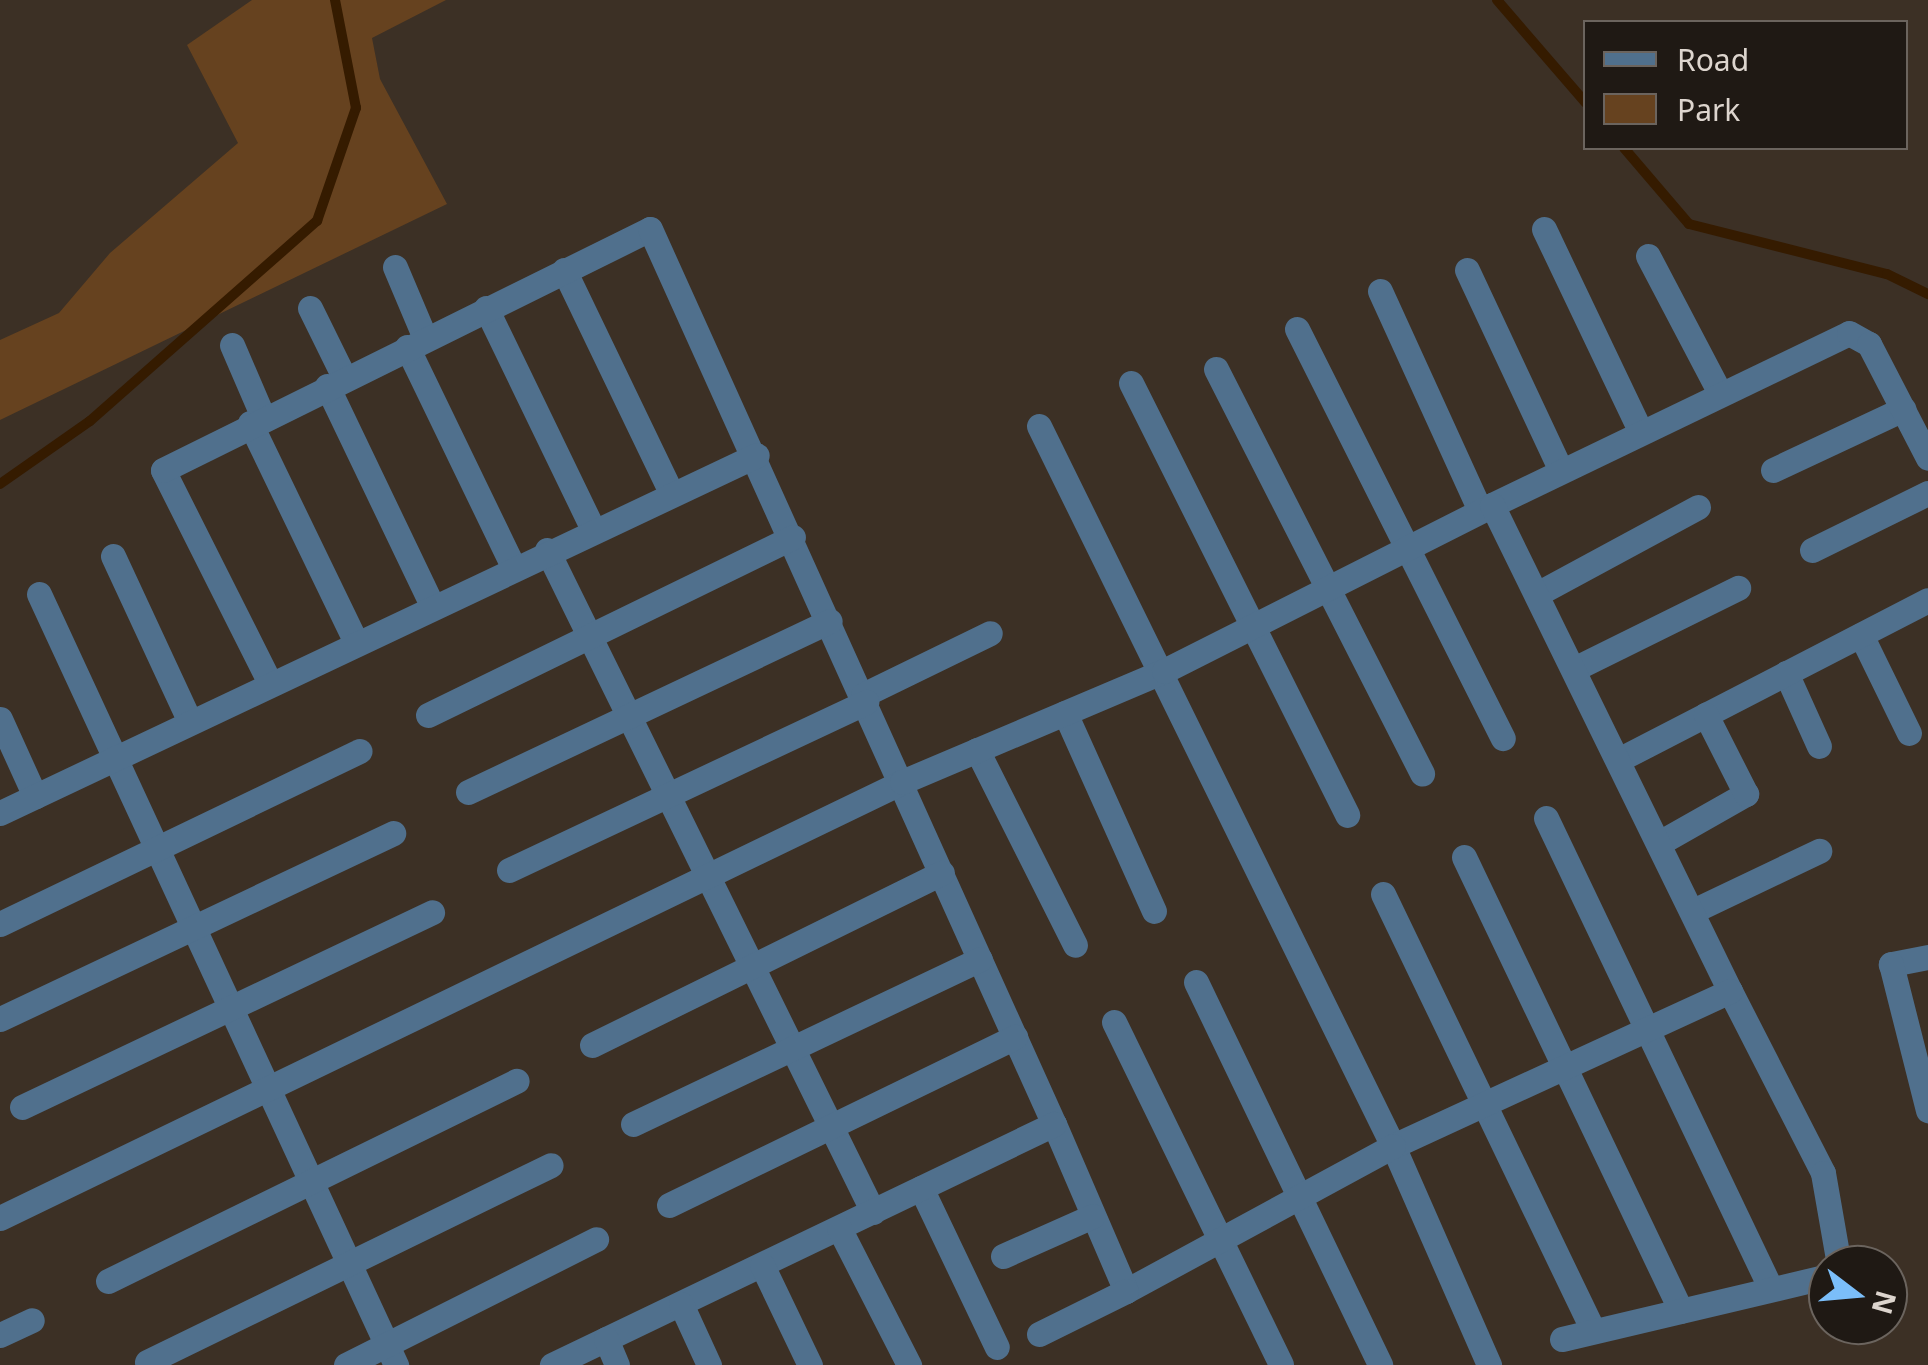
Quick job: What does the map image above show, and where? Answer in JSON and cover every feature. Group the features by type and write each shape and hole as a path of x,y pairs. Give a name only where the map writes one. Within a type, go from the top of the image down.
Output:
{"street":[{"path":"1544,228 1640,432"},
{"path":"270,684 163,470 256,420 650,229 757,455 1126,1291"},
{"path":"1648,256 1720,393"},
{"path":"395,267 416,342 513,566"},
{"path":"564,270 672,494"},
{"path":"1467,270 1561,471"},
{"path":"1380,291 1486,507 1537,594 1622,758 1730,990 1823,1173 1836,1245"},
{"path":"310,308 335,382 432,606"},
{"path":"486,308 594,529"},
{"path":"1297,329 1504,738"},
{"path":"0,1218 714,879 902,782 1164,671 1486,507 1848,334 1869,344 1928,458"},
{"path":"232,344 256,420 356,642"},
{"path":"1216,369 1422,774"},
{"path":"1131,382 1347,815"},
{"path":"1773,470 1903,410"},
{"path":"1039,426 1164,671 1394,1146 1489,1365"},
{"path":"0,813 513,566 757,455"},
{"path":"1812,550 1928,493"},
{"path":"1537,594 1698,507"},
{"path":"428,715 793,536"},
{"path":"547,550 714,879 873,1212"},
{"path":"113,556 190,722"},
{"path":"1576,668 1738,588"},
{"path":"39,594 274,1090 392,1355"},
{"path":"1622,758 1928,600"},
{"path":"468,792 830,620"},
{"path":"509,870 673,800 990,633"},
{"path":"1861,635 1909,733"},
{"path":"1786,674 1818,746"},
{"path":"1066,713 1154,911"},
{"path":"1660,840 1746,794 1706,714"},
{"path":"0,719 35,796"},
{"path":"0,924 358,750"},
{"path":"977,750 1075,945"},
{"path":"1546,818 1771,1289"},
{"path":"0,1019 393,833"},
{"path":"1692,911 1819,851"},
{"path":"1464,856 1681,1311"},
{"path":"592,1045 757,970 942,873"},
{"path":"1383,894 1490,1101 1593,1332"},
{"path":"22,1106 235,1009 432,912"},
{"path":"1928,957 1892,964 1928,1110"},
{"path":"634,1124 980,959"},
{"path":"1196,982 1380,1365"},
{"path":"1039,1334 1394,1146 1730,990"},
{"path":"1114,1022 1281,1365"},
{"path":"668,1206 1015,1037"},
{"path":"108,1281 517,1081"},
{"path":"552,1365 1054,1124"},
{"path":"147,1362 551,1165"},
{"path":"921,1188 996,1347"},
{"path":"1003,1256 1093,1216"},
{"path":"839,1228 910,1365"},
{"path":"346,1365 392,1355 596,1240"},
{"path":"762,1264 810,1365"},
{"path":"1562,1339 1808,1281"},
{"path":"681,1304 709,1365"},
{"path":"0,1335 32,1320"},
{"path":"606,1339 618,1365"}],"green space":[{"path":"252,0 446,0 372,38 380,79 447,204 0,420 0,340 59,313 110,253 238,143 187,45"}],"waterway":[{"path":"0,484 90,421 317,221 356,108 335,0"},
{"path":"1497,0 1583,100"},
{"path":"1626,150 1689,224 1887,274 1928,294"}]}
